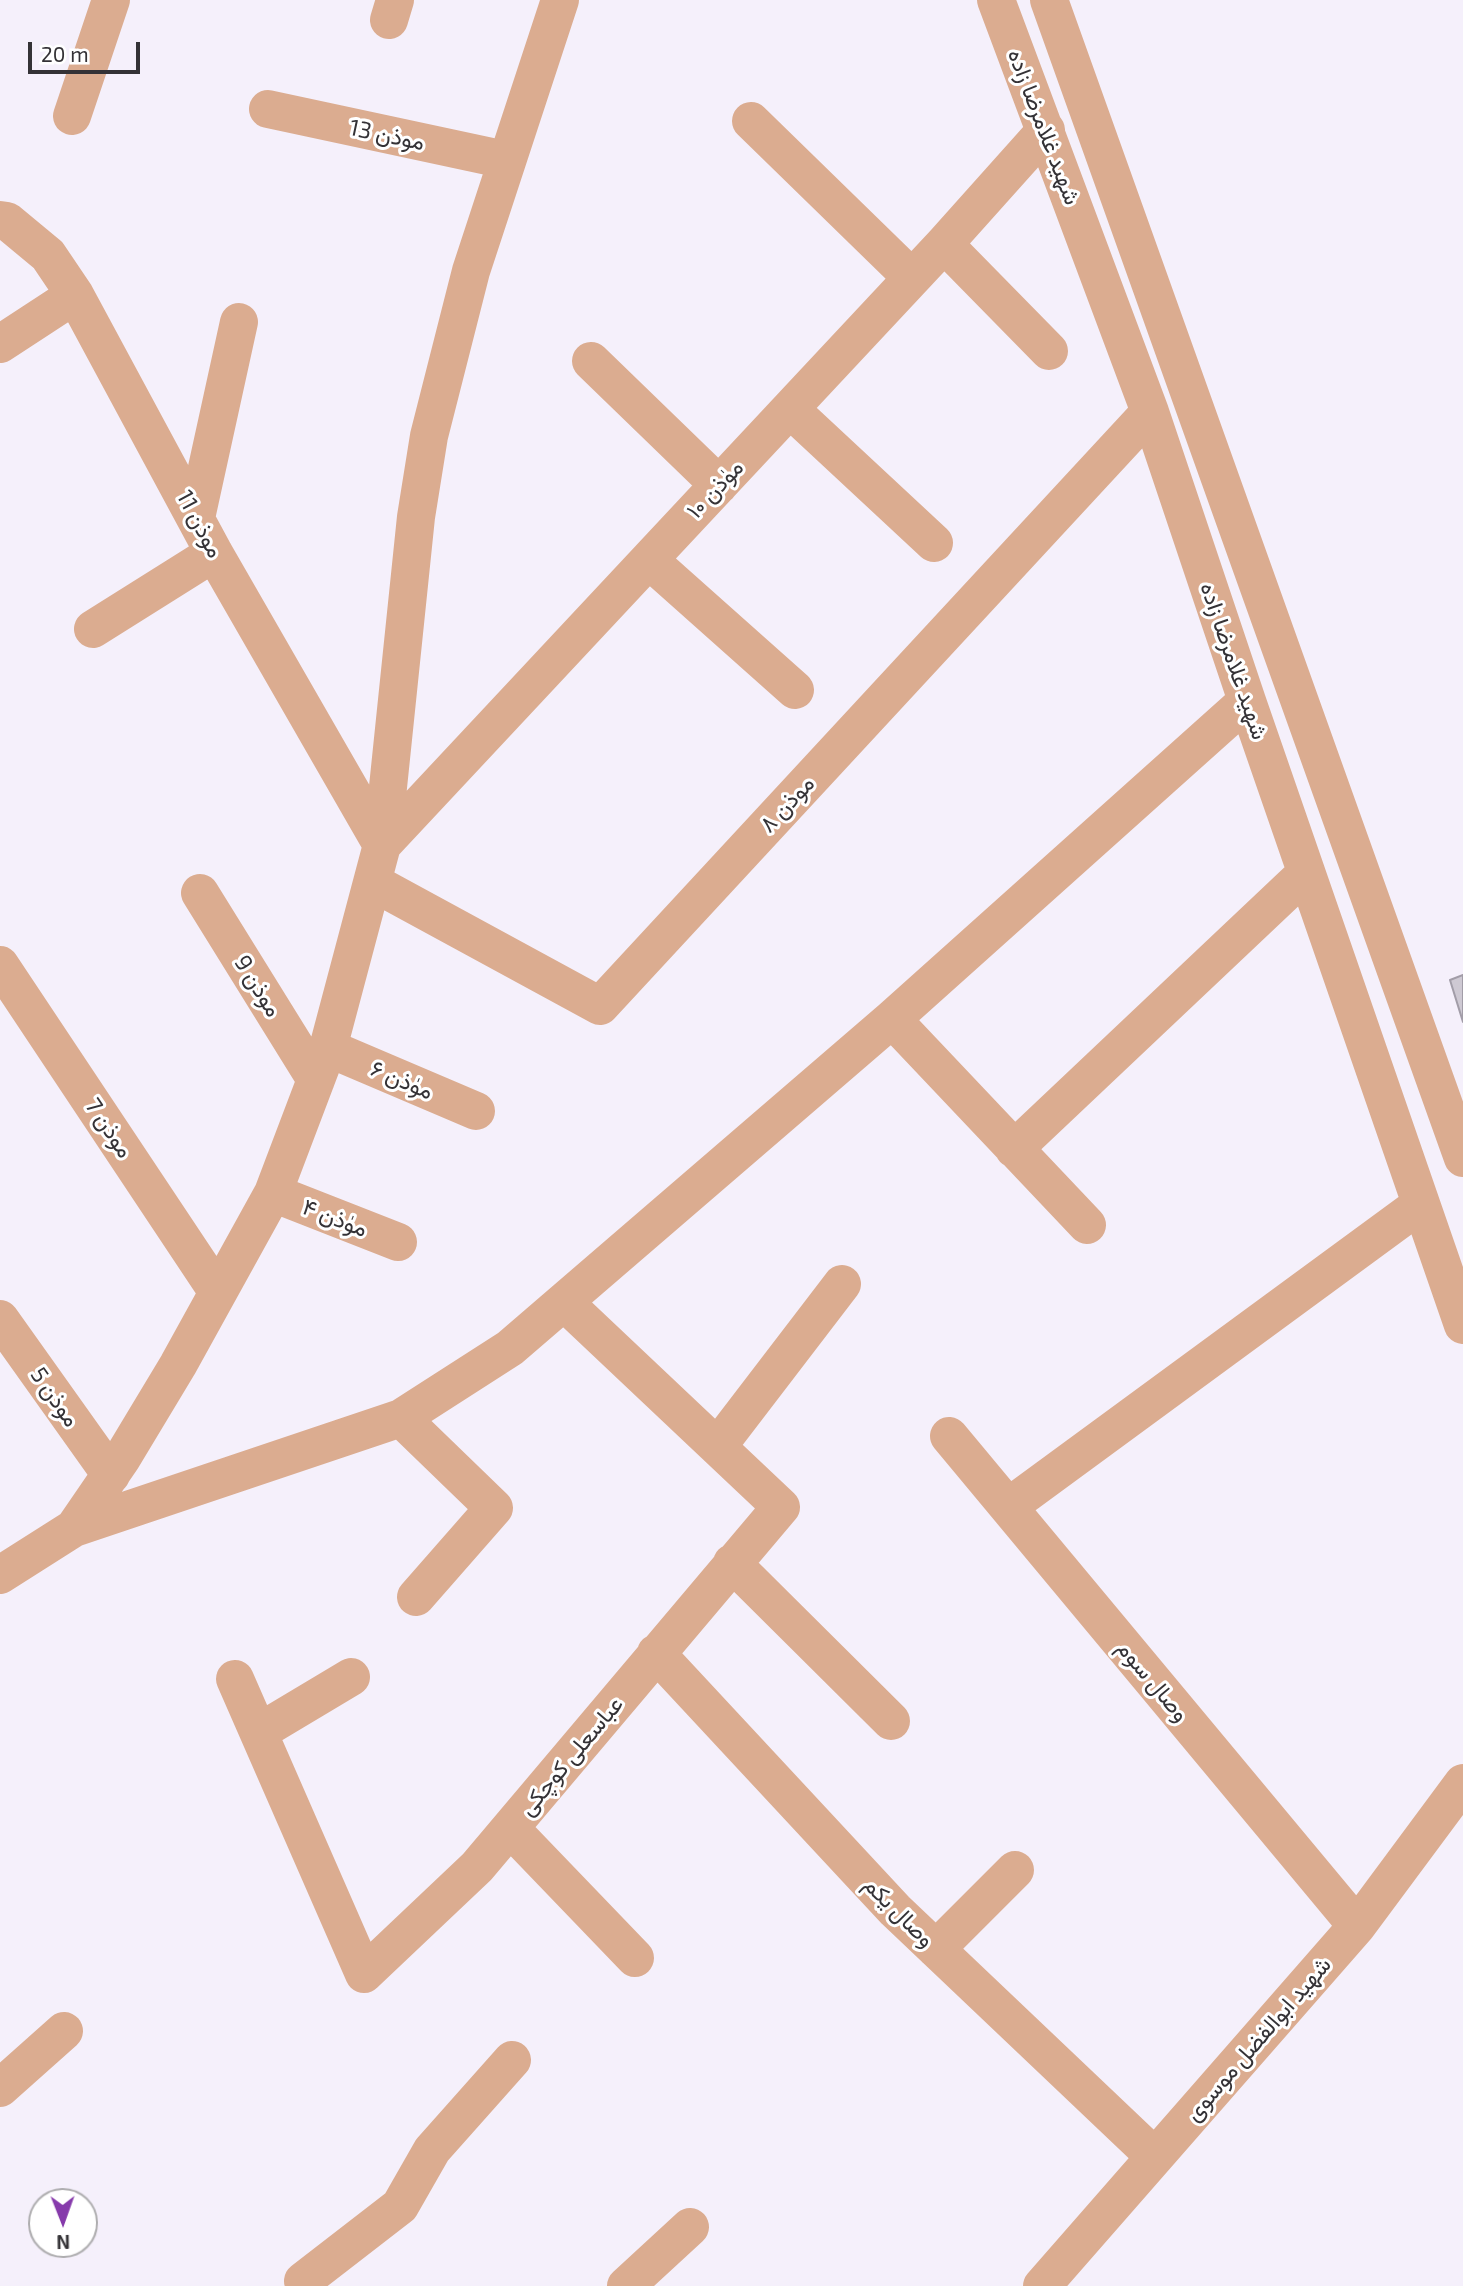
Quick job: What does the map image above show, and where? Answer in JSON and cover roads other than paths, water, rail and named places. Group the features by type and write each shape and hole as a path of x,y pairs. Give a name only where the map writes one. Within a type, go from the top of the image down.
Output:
{"street":[{"path":"72,116 111,0"},
{"name":"شهید غلامرضا زاده","path":"996,0 1150,412 1463,1325"},
{"name":"شهید غلامرضا زاده","path":"1049,0 1463,1158"},
{"path":"74,1528 111,1475 178,1365 273,1194 322,1064 382,845 416,517 429,436 471,271 506,160 550,3"},
{"name":"موذن 13","path":"268,109 506,160"},
{"path":"751,121 912,278"},
{"name":"موٰذن ۱۰","path":"382,845 790,410 1046,130"},
{"name":"موذن 11","path":"0,220 7,221 48,255 75,295 214,553 382,845"},
{"path":"944,244 1049,351"},
{"path":"0,344 75,295"},
{"path":"196,518 239,322"},
{"path":"592,361 719,485"},
{"path":"790,410 934,543"},
{"name":"موذن ۸","path":"372,882 600,1006 1150,412"},
{"path":"93,629 214,553"},
{"path":"649,560 795,690"},
{"path":"0,1575 74,1528 401,1418 510,1348 892,1019 1247,701"},
{"path":"1014,1149 1306,873"},
{"name":"موذن 9","path":"200,893 322,1064"},
{"name":"موذن 7","path":"0,965 217,1291"},
{"path":"892,1019 1087,1225"},
{"name":"موٰذن ۶","path":"322,1064 476,1111"},
{"name":"موٰذن ۴","path":"273,1194 398,1242"},
{"path":"1008,1507 1421,1205"},
{"path":"718,1446 842,1284"},
{"name":"عباسعلی کوچکی","path":"235,1679 364,1974 477,1867 781,1507 565,1303"},
{"name":"موذن 5","path":"0,1319 111,1475"},
{"path":"401,1418 494,1508 416,1597"},
{"name":"وصال سوم","path":"949,1436 1357,1926"},
{"path":"732,1563 891,1721"},
{"name":"وصال یکم","path":"656,1653 886,1900 1155,2157"},
{"path":"259,1732 351,1677"},
{"name":"شهید ابوالفضل موسوی","path":"1042,2286 1357,1926 1463,1783"},
{"path":"510,1828 635,1958"},
{"path":"936,1949 1015,1870"},
{"path":"0,2088 64,2031"},
{"path":"307,2286 303,2281 400,2206 432,2150 512,2060"},
{"path":"626,2286 690,2227"}]}
